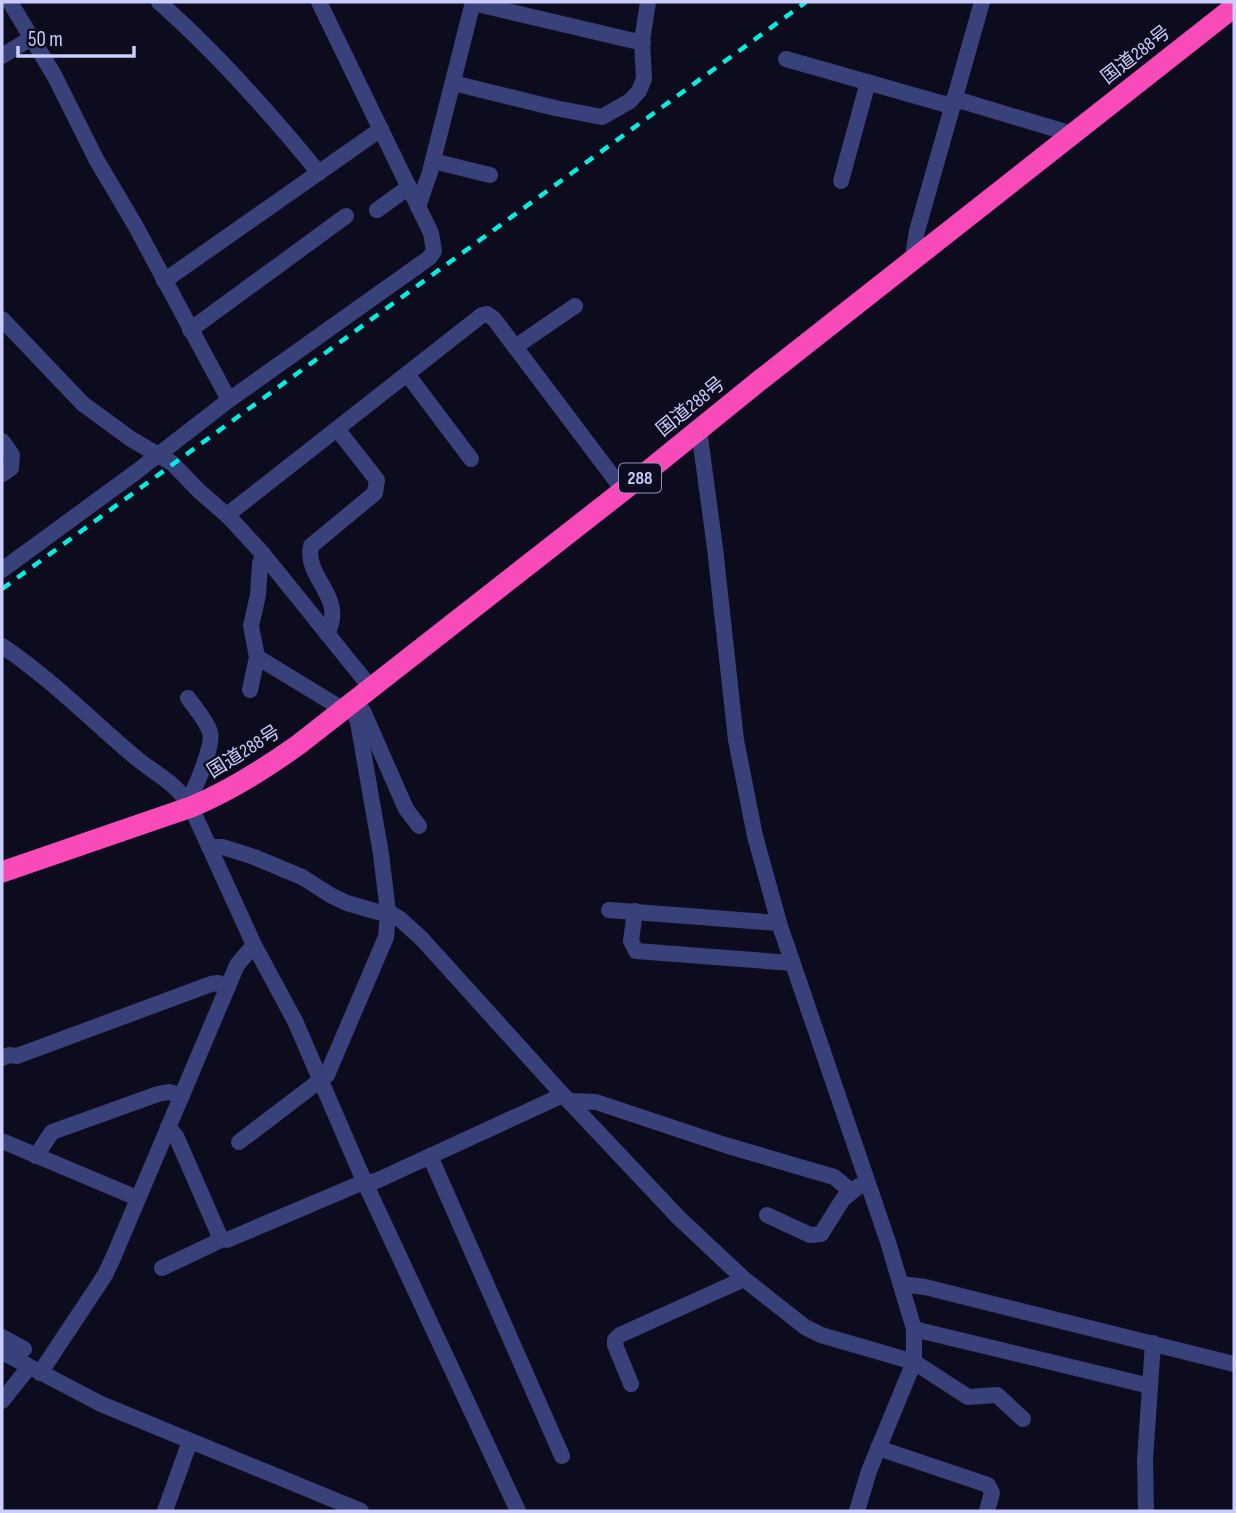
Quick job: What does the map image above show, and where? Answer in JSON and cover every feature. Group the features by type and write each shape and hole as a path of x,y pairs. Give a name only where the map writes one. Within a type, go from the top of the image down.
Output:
{"highway":[{"name":"国道288号","path":"2,872 216,796 263,769 356,701 1234,7"}],"street":[{"path":"10,2 33,37 96,159 135,225 229,400"},
{"path":"159,2 184,23 274,118 319,173"},
{"path":"4,563 431,257 434,251 433,241 319,2"},
{"path":"453,83 602,117 630,101 639,92 644,79 643,43 648,2"},
{"path":"916,257 914,250 917,231 982,2"},
{"path":"418,207 433,161 473,3 643,43"},
{"path":"2,55 33,37"},
{"path":"786,59 944,104 962,101 1072,134"},
{"path":"841,181 868,82"},
{"path":"164,281 381,129"},
{"path":"433,161 490,175"},
{"path":"377,210 409,187"},
{"path":"190,330 346,216"},
{"path":"515,347 575,306"},
{"path":"227,515 482,315 487,314 494,319 623,490"},
{"path":"2,319 83,404 131,439 172,463 227,515 263,554 327,634 406,809 419,826"},
{"path":"407,374 471,459"},
{"path":"327,634 332,623 331,599 310,561 311,546 375,493 377,480 337,429"},
{"path":"699,430 736,740 755,836 779,923 868,1183 914,1329 914,1362 878,1448 857,1511"},
{"path":"2,441 12,455 11,468 2,474"},
{"path":"250,690 257,657 251,630 263,554"},
{"path":"2,646 33,667 134,757 179,790 189,804 254,945 289,1010 365,1183 518,1511"},
{"path":"257,657 356,701"},
{"path":"188,698 209,731 210,740 189,804"},
{"path":"239,1142 327,1075 386,937 388,912 381,854 356,701"},
{"path":"209,848 223,847 254,857 302,877 347,903 378,912 388,912 400,919 422,939 679,1218 744,1279 805,1327 821,1335 914,1362 968,1396 996,1395 1024,1419"},
{"path":"609,909 779,923"},
{"path":"635,911 631,941 636,951 792,963"},
{"path":"2,1401 35,1370 105,1275 237,965 254,945"},
{"path":"2,1058 17,1056 211,984 218,983 228,987"},
{"path":"36,1156 52,1132 158,1094 182,1096"},
{"path":"162,1268 223,1239 227,1240 365,1183 376,1181 566,1098 596,1102 725,1145 834,1177 851,1191"},
{"path":"168,1127 176,1136 223,1239"},
{"path":"2,1142 137,1198"},
{"path":"430,1156 562,1456"},
{"path":"767,1215 810,1235 821,1234 835,1210 851,1191 868,1183"},
{"path":"631,1384 615,1345 615,1340 620,1335 744,1279"},
{"path":"901,1284 925,1287 1234,1364"},
{"path":"914,1329 1150,1386"},
{"path":"2,1337 24,1349"},
{"path":"1146,1511 1145,1460 1153,1343"},
{"path":"2,1352 101,1404 361,1511"},
{"path":"165,1511 190,1441"},
{"path":"878,1448 988,1485 992,1493 987,1511"}],"railway":[{"path":"2,589 806,2"}]}
